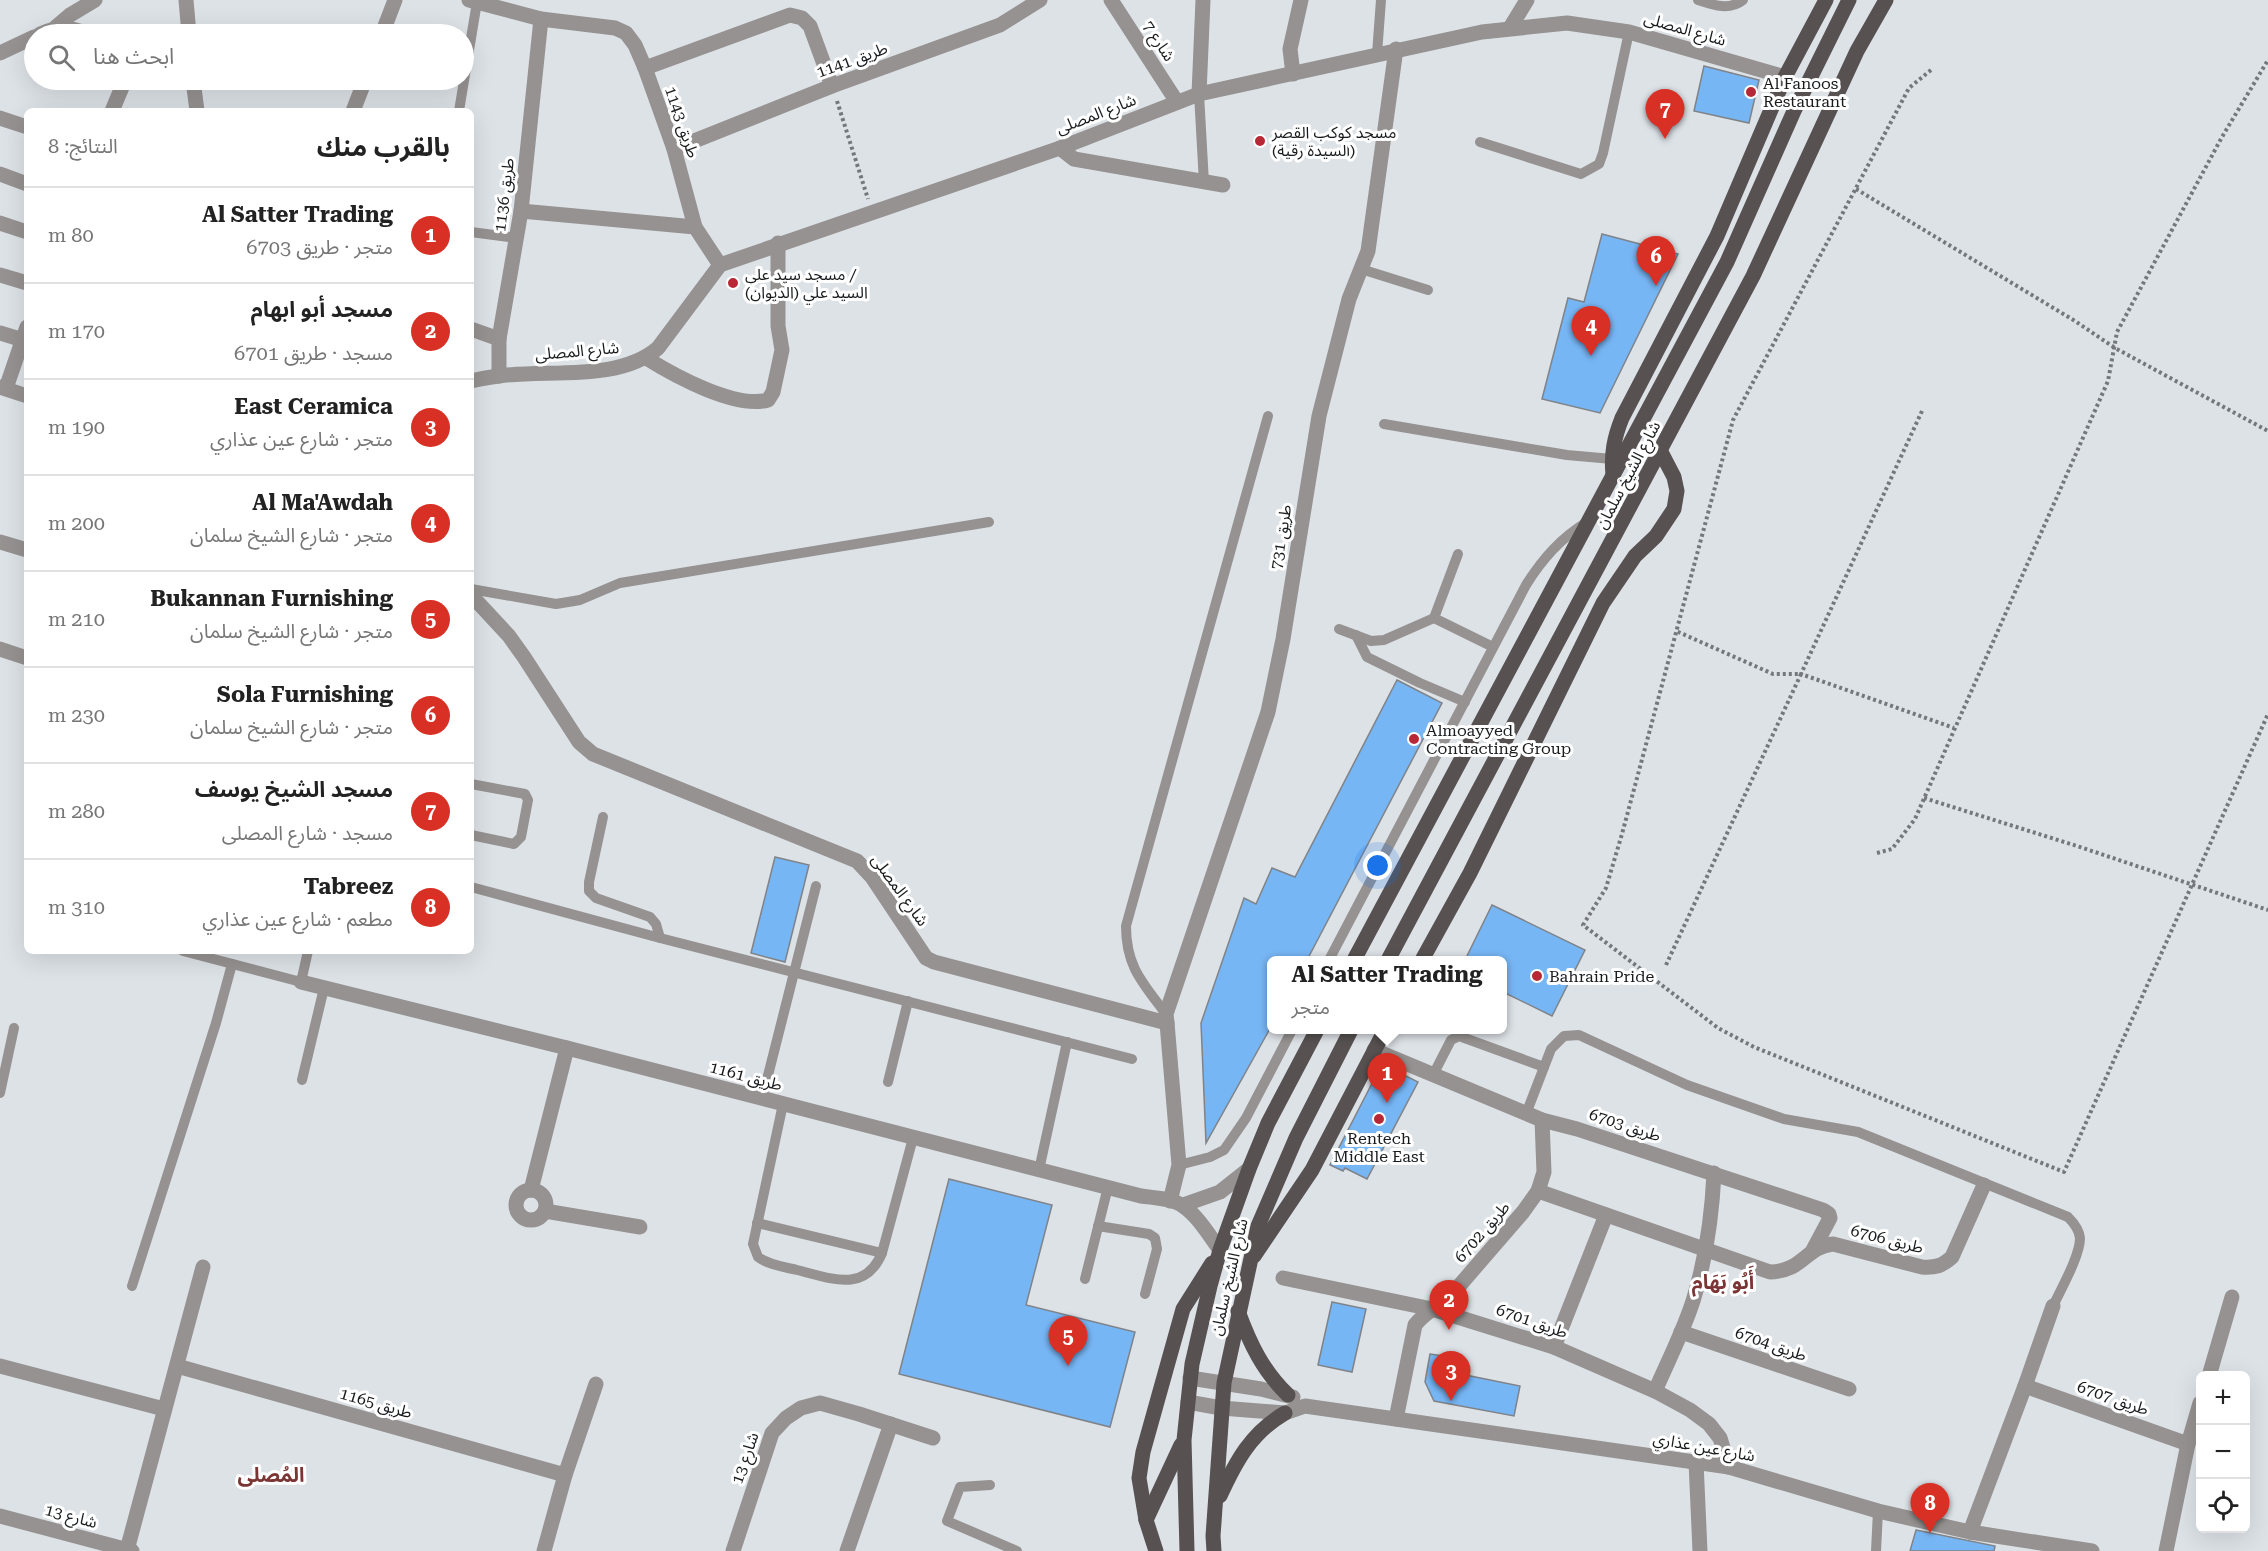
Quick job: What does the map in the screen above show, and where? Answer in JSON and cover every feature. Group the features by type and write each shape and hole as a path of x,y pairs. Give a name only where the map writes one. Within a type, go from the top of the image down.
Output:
{"main road":[{"path":"1613,475 1612,459 1615,437 1622,418 1717,236 1785,77 1826,0"},
{"name":"شارع الشيخ سلمان","path":"1356,956 1726,262 1794,111 1850,0"},
{"name":"شارع الشيخ سلمان","path":"1390,956 1753,276 1857,51 1886,0"},
{"path":"1424,956 1470,873 1603,603 1635,555 1656,536 1674,509 1677,491 1674,477 1661,452"},
{"name":"شارع الشيخ سلمان","path":"1187,1551 1184,1440 1194,1353 1220,1250 1249,1168 1268,1123 1314,1034"},
{"name":"شارع الشيخ سلمان","path":"1213,1544 1224,1383 1248,1263 1258,1226 1277,1178 1349,1034"},
{"path":"1248,1263 1312,1170 1382,1034"},
{"path":"1156,1551 1146,1520 1140,1478 1143,1452 1183,1309 1220,1250"},
{"path":"1238,1310 1249,1341 1265,1369 1288,1395"},
{"path":"1216,1504 1241,1453 1262,1428 1285,1413"},
{"path":"1146,1520 1184,1440"},
{"path":"1213,1544 1228,1551"}],"street":[{"path":"60,24 95,0"},
{"path":"186,0 188,24"},
{"path":"386,24 395,0"},
{"name":"طريق 1141","path":"674,149 832,86 1000,25 1040,0"},
{"name":"شارع 7","path":"1111,0 1177,102"},
{"path":"1199,94 1203,0"},
{"path":"1293,74 1290,49 1301,0"},
{"path":"1510,28 1527,0"},
{"path":"473,1 541,19"},
{"path":"645,68 790,15 802,18 810,26 832,86"},
{"name":"طريق 1143","path":"541,19 615,28 626,33 635,45 674,149 696,227 720,265"},
{"name":"طريق 1136","path":"499,375 499,339 521,211 541,19"},
{"name":"شارع المصلى","path":"474,380 499,375 577,372 623,366 646,358 658,348 720,265 778,243 1060,148 1199,94 1482,32 1567,23 1629,32 1785,77"},
{"path":"0,53 24,42"},
{"name":"طريق 731","path":"1167,1019 1268,712 1283,639 1319,416 1349,299 1368,251 1396,49"},
{"path":"113,108 121,90"},
{"path":"194,90 197,108"},
{"path":"354,108 361,90"},
{"path":"0,118 24,126"},
{"path":"1060,148 1078,160 1223,185"},
{"path":"0,174 24,183"},
{"path":"521,211 696,227"},
{"path":"0,223 24,231"},
{"path":"646,358 672,375 717,394 758,403 768,400 773,392 782,350 778,326 778,243"},
{"path":"0,275 24,282"},
{"path":"474,330 499,339"},
{"path":"0,333 24,334"},
{"path":"24,336 3,387 24,395"},
{"path":"0,542 24,549"},
{"name":"شارع المصلى","path":"474,598 509,636 579,742 592,754 857,861 872,878 926,958 934,962 1167,1019"},
{"path":"0,649 24,657"},
{"name":"طريق 1161","path":"301,982 1177,1203"},
{"path":"1167,1019 1179,1164 1177,1203"},
{"path":"531,1190 567,1048"},
{"name":"طريق 6703","path":"1374,1050 1542,1120 1577,1129 1827,1211 1829,1222 1813,1250"},
{"name":"طريق 6702","path":"1396,1419 1415,1325 1423,1315 1453,1293 1524,1212 1538,1191 1544,1172 1542,1120"},
{"path":"1177,1203 1220,1192 1249,1168"},
{"path":"1655,1391 1693,1301 1706,1250 1714,1173"},
{"name":"طريق 6706","path":"1813,1250 1823,1245 1833,1244 1922,1267 1933,1268 1944,1264 1952,1257 1984,1185"},
{"path":"531,1190 540,1194 545,1201 545,1210 539,1218 530,1221 516,1210 517,1200 522,1193 531,1190"},
{"path":"1538,1191 1770,1272 1791,1269 1801,1263 1813,1250"},
{"path":"1177,1203 1201,1224 1220,1250"},
{"path":"545,1210 640,1227"},
{"path":"1554,1347 1605,1215"},
{"path":"130,1550 164,1409 203,1267"},
{"name":"طريق 6701","path":"1283,1278 1432,1309 1554,1347 1655,1391 1690,1410 1709,1424 1720,1438 1729,1467"},
{"path":"2210,1371 2232,1297"},
{"path":"1970,1532 2053,1306"},
{"name":"طريق 6704","path":"1681,1332 1849,1389"},
{"path":"0,1366 164,1409"},
{"name":"طريق 1165","path":"177,1366 565,1475"},
{"name":"شارع عين عذاري","path":"1190,1378 1288,1395 1305,1406 1729,1467 1878,1511 1970,1532 2092,1551"},
{"path":"544,1551 565,1475 596,1384"},
{"name":"طريق 6707","path":"2025,1386 2188,1444"},
{"name":"شارع عين عذاري","path":"1188,1402 1221,1408 1285,1413 1305,1406"},
{"name":"شارع 13","path":"733,1551 772,1433 786,1418 801,1408 820,1403 933,1438"},
{"path":"2166,1551 2188,1444 2196,1417"},
{"path":"847,1551 891,1424"},
{"path":"1696,1462 1700,1551"},
{"name":"شارع 13","path":"0,1516 130,1550"}],"lane":[{"path":"1377,54 1381,0"},
{"path":"1698,0 1718,7 1738,4 1743,0"},
{"path":"470,24 473,1"},
{"path":"1480,142 1581,174 1599,164 1604,153 1629,32"},
{"path":"459,108 462,90"},
{"path":"1199,94 1204,183"},
{"path":"474,232 517,238"},
{"path":"1361,269 1428,290"},
{"path":"1167,1019 1131,962 1126,945 1126,926 1268,416"},
{"path":"1384,424 1567,455 1612,459"},
{"path":"1331,956 1526,585 1545,556 1571,531 1588,521"},
{"path":"474,590 556,604 580,600 620,583 989,522"},
{"path":"1339,629 1371,641 1384,640 1434,618 1458,554"},
{"path":"1434,618 1493,647"},
{"path":"1356,635 1367,657 1465,702"},
{"path":"474,785 525,794 528,800 521,837 514,844 474,836"},
{"path":"603,817 589,891 596,898 650,917 656,924 660,938"},
{"path":"762,1099 816,886"},
{"path":"474,888 1132,1059"},
{"path":"194,954 301,982 307,954"},
{"path":"132,1286 216,1023 232,964"},
{"path":"302,1080 324,988"},
{"path":"888,1082 908,1001"},
{"path":"0,1093 14,1028"},
{"path":"1179,1164 1217,1155 1232,1141 1289,1034"},
{"path":"1526,1114 1551,1049 1564,1036 1579,1035 1687,1085 1784,1119 1857,1132 2068,1217 2076,1225 2080,1235 2079,1246 2053,1306"},
{"path":"1433,1075 1451,1040 1459,1036 1544,1067"},
{"path":"1039,1170 1067,1042"},
{"path":"783,1104 753,1244 758,1257 763,1261 840,1280 848,1281 866,1275 878,1262 882,1253 913,1138"},
{"path":"1085,1279 1108,1187"},
{"path":"757,1223 882,1253"},
{"path":"1098,1226 1149,1234 1155,1238 1157,1249 1145,1294"},
{"path":"990,1485 960,1486 947,1521 1017,1551"},
{"path":"1876,1551 1878,1511"}],"path":[{"path":"1877,853 1892,849 1915,819 2108,381 2117,332 2222,137 2268,60"},
{"path":"1931,70 1910,88 1733,420 1606,888 1583,925 1719,1028 1754,1047 2064,1172 2268,714"},
{"path":"832,86 872,212"},
{"path":"1856,189 2075,321 2115,348 2268,431"},
{"path":"1666,965 1922,411"},
{"path":"1676,631 1773,674 1801,675 1954,728"},
{"path":"1923,798 2268,910"}],"building":[{"path":"1704,66 1759,80 1749,123 1694,111"},
{"path":"1602,234 1678,254 1600,413 1542,399 1568,298 1584,302"},
{"path":"1397,680 1442,703 1309,956 1267,956 1267,1034 1206,1143 1201,1023 1244,898 1256,904 1272,868 1295,877"},
{"path":"775,857 809,865 785,962 751,953"},
{"name":"Bahrain Pride","path":"1492,905 1585,950 1552,1016 1507,994 1507,956 1467,956"},
{"path":"1382,1064 1418,1082 1367,1179 1345,1168 1343,1171 1330,1165"},
{"path":"949,1179 1052,1205 1026,1305 1135,1332 1110,1427 899,1374"},
{"path":"1332,1302 1366,1309 1352,1372 1318,1365"},
{"path":"1430,1354 1443,1356 1451,1372 1520,1386 1514,1416 1434,1401 1425,1382"},
{"path":"1916,1530 1995,1546 1994,1551 1910,1551"}],"place":[{"name":"Al Fanoos Restaurant","path":"1751,92"},
{"name":"مسجد الشيخ يوسف","path":"1665,139"},
{"name":"مسجد كوكب القصر (السيدة رقية)","path":"1260,141"},
{"name":"مسجد سيد علي / السيد علي (الديوان)","path":"733,283"},
{"name":"Sola Furnishing","path":"1656,286"},
{"name":"Al Ma'Awdah","path":"1591,356"},
{"name":"Almoayyed Contracting Group","path":"1414,739"},
{"name":"Bahrain Pride","path":"1537,976"},
{"name":"Al Satter Trading","path":"1387,1103"},
{"name":"Rentech Middle East","path":"1379,1119"},
{"name":"مسجد أبو ابهام","path":"1449,1330"},
{"name":"Bukannan Furnishing","path":"1068,1366"},
{"name":"East Ceramica","path":"1451,1401"},
{"name":"Tabreez","path":"1930,1533"}],"district":[{"name":"أَبُو بَهَام","path":"1723,1282"},
{"name":"المُصلى","path":"271,1475"}]}
